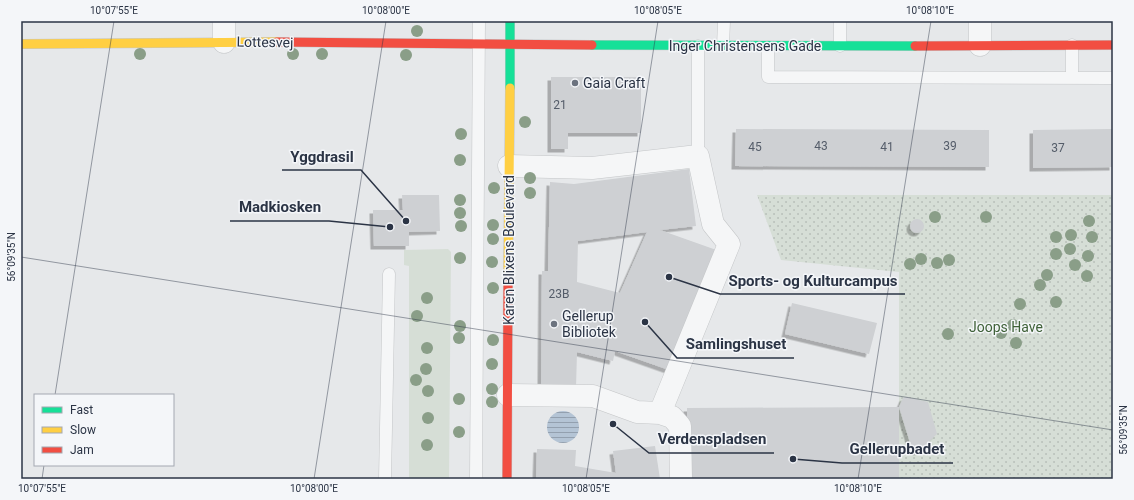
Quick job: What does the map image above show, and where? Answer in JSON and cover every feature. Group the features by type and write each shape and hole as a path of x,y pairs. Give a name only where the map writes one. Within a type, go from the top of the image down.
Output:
{"street":[{"name":"Karen Blixens Boulevard","path":"507,479 510,21"},
{"path":"980,21 980,45"},
{"name":"Lottesvej","path":"21,44 224,31 479,44 510,44"},
{"name":"Inger Christensens Gade","path":"510,44 768,47 1113,45"},
{"path":"509,166 592,168 698,156 713,224 729,244 660,413"},
{"path":"508,395 593,396 637,412 660,413 672,416 680,426 681,479"}],"lane":[{"path":"476,479 479,21"},
{"path":"723,46 724,21"},
{"path":"840,21 840,46"},
{"path":"1072,45 1072,77"},
{"path":"698,46 698,156"},
{"path":"768,47 768,77 1113,78"},
{"path":"386,479 389,274"}],"green space":[{"name":"Joops Have","path":"757,195 1113,195 1113,479 899,479 899,272 781,260"},
{"path":"448,249 451,252 449,479 409,479 409,266 404,265 404,250"}],"water":[{"path":"563,411 574,416 579,427 574,438 563,443 552,438 547,427 552,416"}],"building":[{"path":"551,77 641,77 641,133 568,133 568,149 551,149"},
{"path":"736,129 989,130 989,167 735,166"},
{"path":"1113,129 1113,167 1033,168 1033,130"},
{"path":"689,169 696,226 660,230 722,252 672,371 615,351 613,361 577,352 576,388 541,388 542,271 548,271 550,182 574,184","holes":["647,232 620,293 577,282 578,241"]},
{"path":"402,195 439,195 440,231 409,232 409,246 374,246 373,210 403,210"},
{"path":"914,219 920,219 924,223 924,229 920,233 914,233 910,229 910,223"},
{"path":"792,303 877,323 869,354 785,334"},
{"path":"906,397 928,402 937,434 918,452 912,449 899,407 903,398"},
{"path":"899,407 899,479 687,479 687,408"},
{"path":"655,446 660,479 536,479 537,449 576,450 575,466 616,473 613,451"}],"traffic: fast":[{"path":"510,21 510,88"},
{"path":"592,45 915,46"}],"traffic: slow":[{"path":"21,44 277,42"},
{"path":"508,284 510,88"}],"traffic: jam":[{"path":"277,42 592,45"},
{"path":"915,46 1113,45"},
{"path":"507,479 508,284"}],"place":[{"name":"Gaia Craft","path":"575,83"},
{"name":"Yggdrasil","path":"406,221"},
{"name":"Madkiosken","path":"390,227"},
{"name":"Sports- og Kulturcampus","path":"669,277"},
{"name":"Samlingshuset","path":"645,322"},
{"name":"Gellerup Bibliotek","path":"554,324"},
{"name":"Verdenspladsen","path":"613,424"},
{"name":"Gellerupbadet","path":"793,459"}]}
